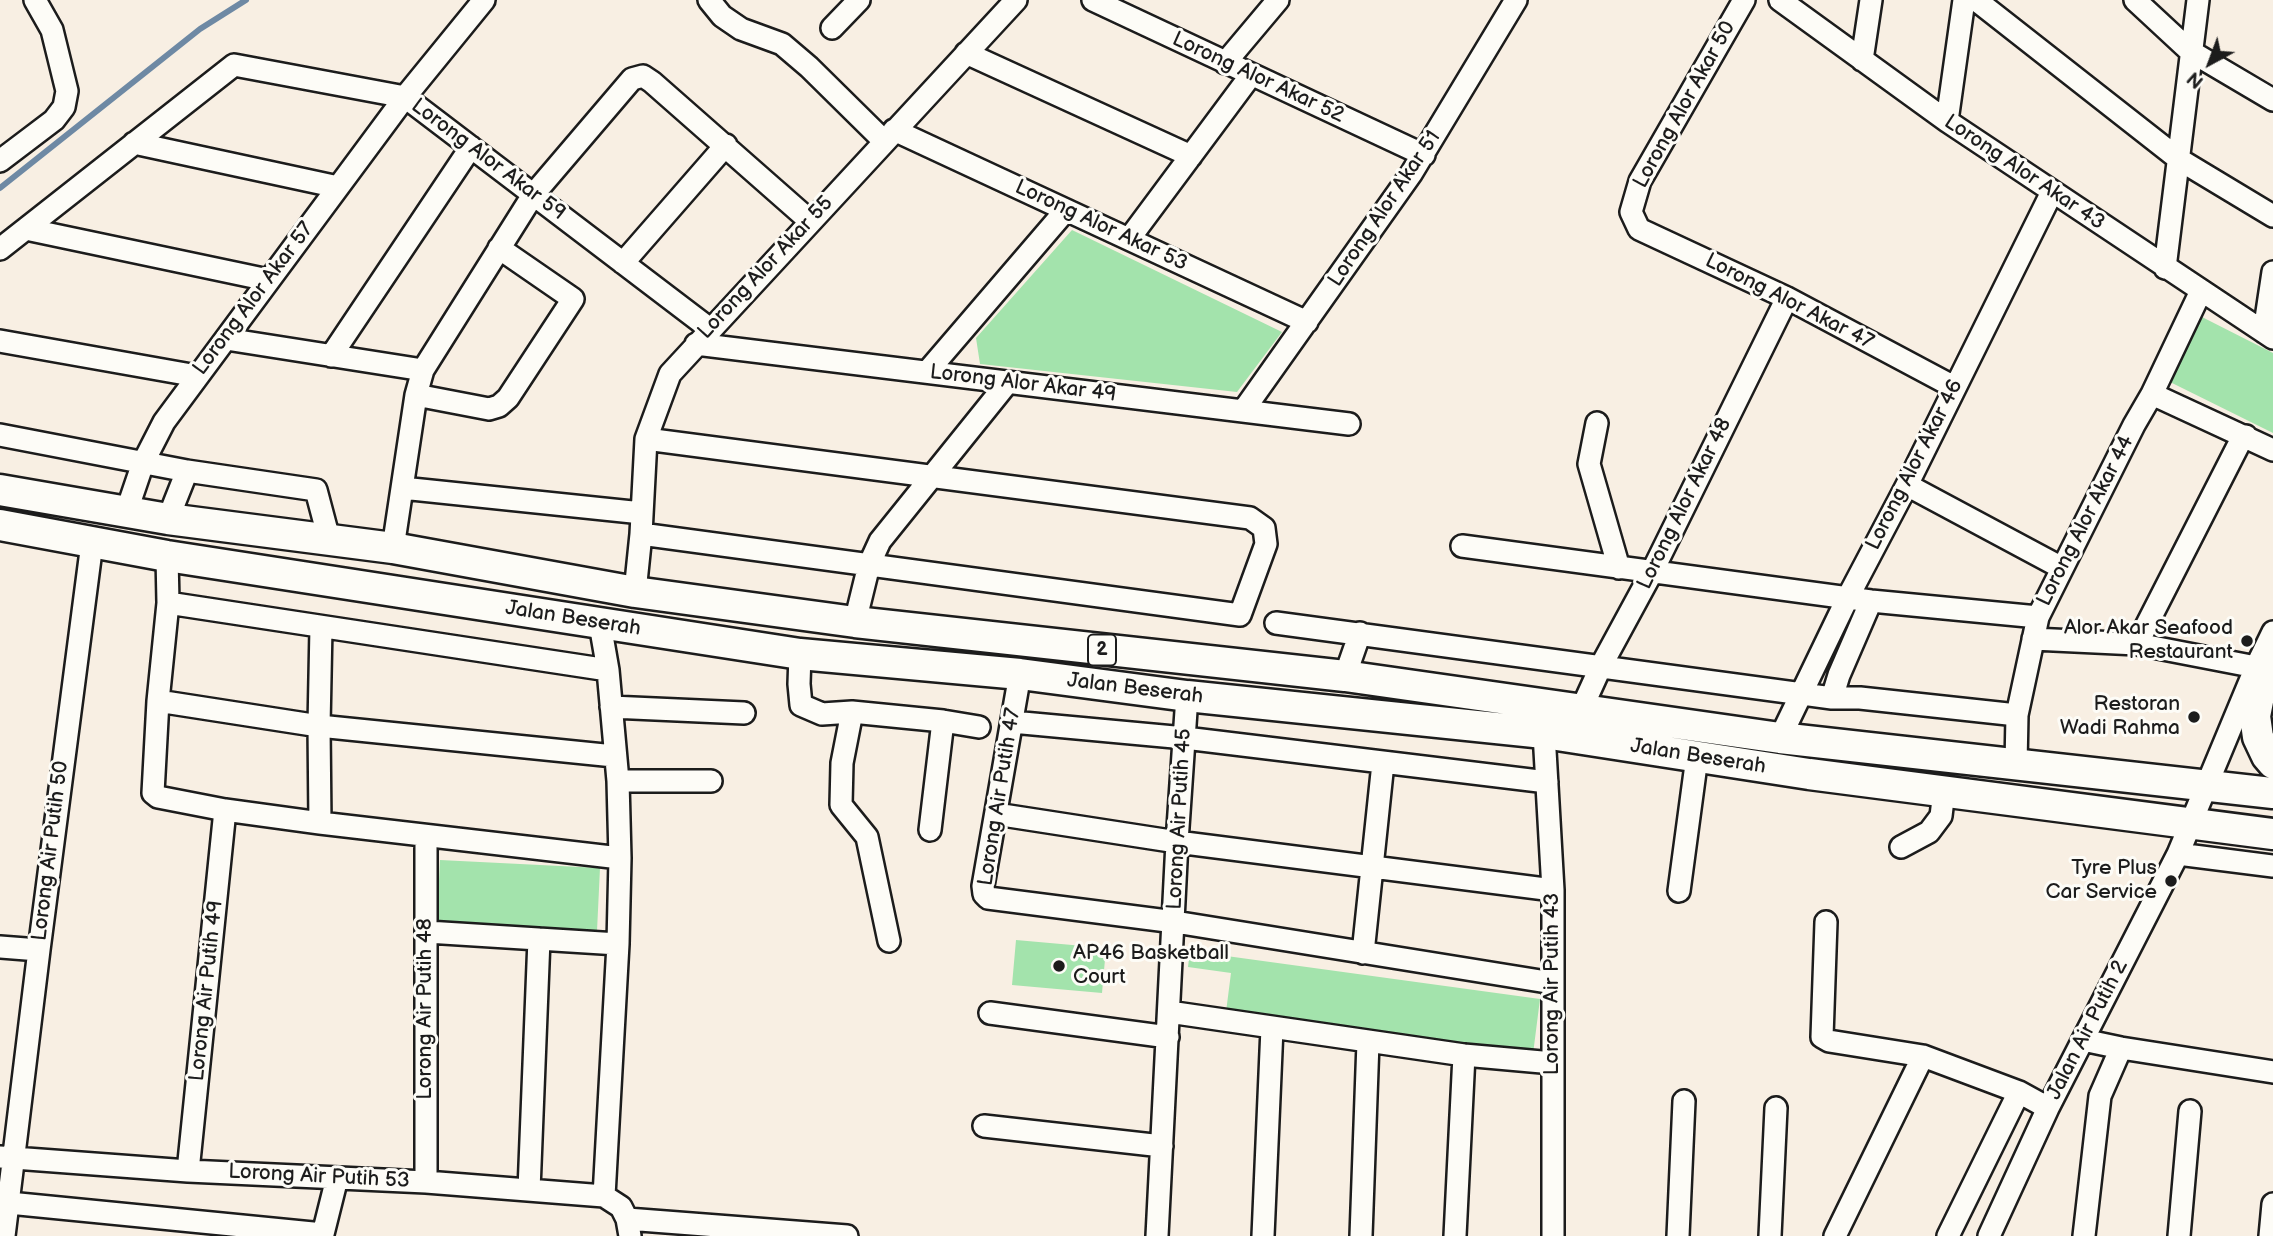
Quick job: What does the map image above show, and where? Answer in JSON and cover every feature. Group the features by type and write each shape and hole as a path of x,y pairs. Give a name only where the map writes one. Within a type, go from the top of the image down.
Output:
{"highway":[{"name":"Jalan Beserah","path":"0,491 126,513 393,548 635,592 855,622 1345,676 1780,738 2273,793"},
{"name":"Jalan Beserah","path":"0,525 167,556 800,654 1020,674 1187,696 1544,733 1809,774 2273,834"},
{"path":"2265,659 2255,716 2258,737 2273,763"}],"street":[{"path":"0,161 54,120 64,107 67,91 52,30 35,0"},
{"name":"Lorong Alor Akar 57","path":"126,513 143,463 164,422 405,97 484,0"},
{"path":"709,0 722,16 741,29 782,44 889,136"},
{"path":"832,29 859,0"},
{"name":"Lorong Alor Akar 55","path":"635,592 642,524 646,439 670,374 1016,0"},
{"name":"Lorong Alor Akar 52","path":"1093,0 1424,155"},
{"path":"1225,63 1278,0"},
{"name":"Lorong Alor Akar 51","path":"1243,411 1424,155 1516,0"},
{"name":"Lorong Alor Akar 50","path":"1631,212 1640,181 1744,0"},
{"path":"1862,60 1871,0"},
{"path":"1947,121 1964,0"},
{"path":"1976,0 2180,160 2273,216"},
{"path":"2135,0 2190,51 2273,100"},
{"path":"2165,268 2198,0"},
{"name":"Lorong Alor Akar 43","path":"1783,1 1947,121 2268,335"},
{"path":"966,53 1191,156"},
{"name":"Lorong Alor Akar 59","path":"134,143 234,65 405,97 623,263 703,336"},
{"path":"1129,239 1251,75"},
{"path":"393,548 416,395 423,370 533,195 632,79 643,76 652,82 810,220"},
{"name":"Lorong Alor Akar 53","path":"889,136 1066,210 1307,323"},
{"path":"0,249 134,143 338,187"},
{"path":"623,263 726,145"},
{"path":"331,356 471,147"},
{"name":"Lorong Alor Akar 46","path":"1780,738 2052,192"},
{"path":"927,372 1066,210"},
{"name":"Lorong Alor Akar 47","path":"1631,212 1639,229 1787,298 1954,387"},
{"path":"26,229 268,280"},
{"path":"416,395 489,409 499,406 508,398 573,299 499,248"},
{"path":"2268,335 2273,272"},
{"name":"Lorong Alor Akar 44","path":"2016,765 2017,715 2038,617 2152,394 2200,290"},
{"name":"Lorong Alor Akar 48","path":"1581,710 1787,298"},
{"name":"Lorong Alor Akar 49","path":"703,336 927,372 1349,424"},
{"path":"226,339 423,370"},
{"path":"0,341 197,376"},
{"path":"855,622 869,565 880,541 1009,382"},
{"path":"2152,394 2273,450"},
{"path":"1597,424 1589,464 1619,568"},
{"path":"0,435 187,471 316,490 329,539"},
{"path":"2137,644 2239,444 2246,436"},
{"path":"402,488 642,524 869,565 1240,615 1266,544 1264,528 1250,518 646,439"},
{"path":"168,519 187,471"},
{"path":"1907,485 2062,568"},
{"name":"Lorong Air Putih 50","path":"4,1236 9,1203 7,1158 38,950 92,543"},
{"path":"1462,546 1871,601 2038,617"},
{"path":"167,556 168,603 158,701 153,793 158,797 225,810 320,823 620,858"},
{"path":"1832,698 1871,601"},
{"path":"168,603 608,670"},
{"path":"1276,622 1832,698 1860,698 2017,715"},
{"path":"600,624 608,670 618,781 620,858 604,1196 621,1207 629,1228 847,1236"},
{"path":"320,823 321,627"},
{"name":"Jalan Air Putih 2","path":"1989,1236 2048,1108 2178,854 2265,659 2273,632"},
{"path":"1345,676 1360,633"},
{"path":"2033,639 2137,644 2265,659"},
{"path":"800,654 801,705 822,714 852,712 979,727"},
{"name":"Lorong Air Putih 47","path":"1020,674 983,886 984,894 989,898 1175,922"},
{"name":"Lorong Air Putih 45","path":"1157,1236 1187,696"},
{"path":"158,701 319,726 614,756"},
{"path":"611,707 744,713"},
{"path":"852,712 842,763 841,805 867,837 889,941"},
{"path":"930,830 943,721"},
{"path":"1012,722 1185,738 1547,782"},
{"name":"Lorong Air Putih 43","path":"1544,733 1553,890 1553,1236"},
{"path":"1679,891 1697,757"},
{"path":"1363,953 1383,763"},
{"path":"618,781 712,781"},
{"path":"1901,847 1929,832 1941,816 1944,791"},
{"name":"Lorong Air Putih 49","path":"188,1171 225,810"},
{"path":"996,814 1177,842 1553,890"},
{"name":"Lorong Air Putih 48","path":"426,836 426,1182"},
{"path":"2178,854 2273,866"},
{"path":"1175,922 1553,983"},
{"path":"1826,922 1822,1037 1829,1041 1923,1056 2019,1092 2048,1108"},
{"path":"426,932 618,944"},
{"path":"529,1190 539,939"},
{"path":"0,947 38,950"},
{"path":"990,1013 1168,1037"},
{"path":"1169,1013 1464,1055 1553,1063"},
{"path":"1264,1236 1272,1028"},
{"path":"2083,1040 2273,1072"},
{"path":"1361,1236 1368,1042"},
{"path":"2084,1236 2100,1096 2121,1048"},
{"path":"1455,1236 1464,1055"},
{"path":"1835,1236 1923,1056"},
{"path":"1948,1236 2019,1092"},
{"path":"1678,1236 1684,1101"},
{"path":"1770,1236 1776,1108"},
{"path":"2179,1236 2190,1111"},
{"path":"984,1126 1162,1146"},
{"name":"Lorong Air Putih 53","path":"7,1158 188,1171 426,1182 604,1196"},
{"path":"9,1203 323,1234 337,1178"},
{"path":"2270,1236 2273,1204"}],"green space":[{"path":"1072,230 1282,332 1237,392 980,364 976,338"},
{"path":"2202,317 2273,353 2273,433 2170,382"},
{"path":"440,860 600,868 597,931 437,922"},
{"name":"AP46 Basketball Court","path":"1016,940 1106,948 1102,993 1012,985"},
{"path":"1190,951 1540,999 1533,1054 1226,1012 1231,973 1188,967"}],"waterway":[{"path":"0,188 200,29 246,0"}],"place":[{"name":"Alor Akar Seafood Restaurant","path":"2247,641"},
{"name":"Restoran Wadi Rahma","path":"2194,717"},
{"name":"Tyre Plus Car Service","path":"2171,881"},
{"name":"AP46 Basketball Court","path":"1059,966"}]}
